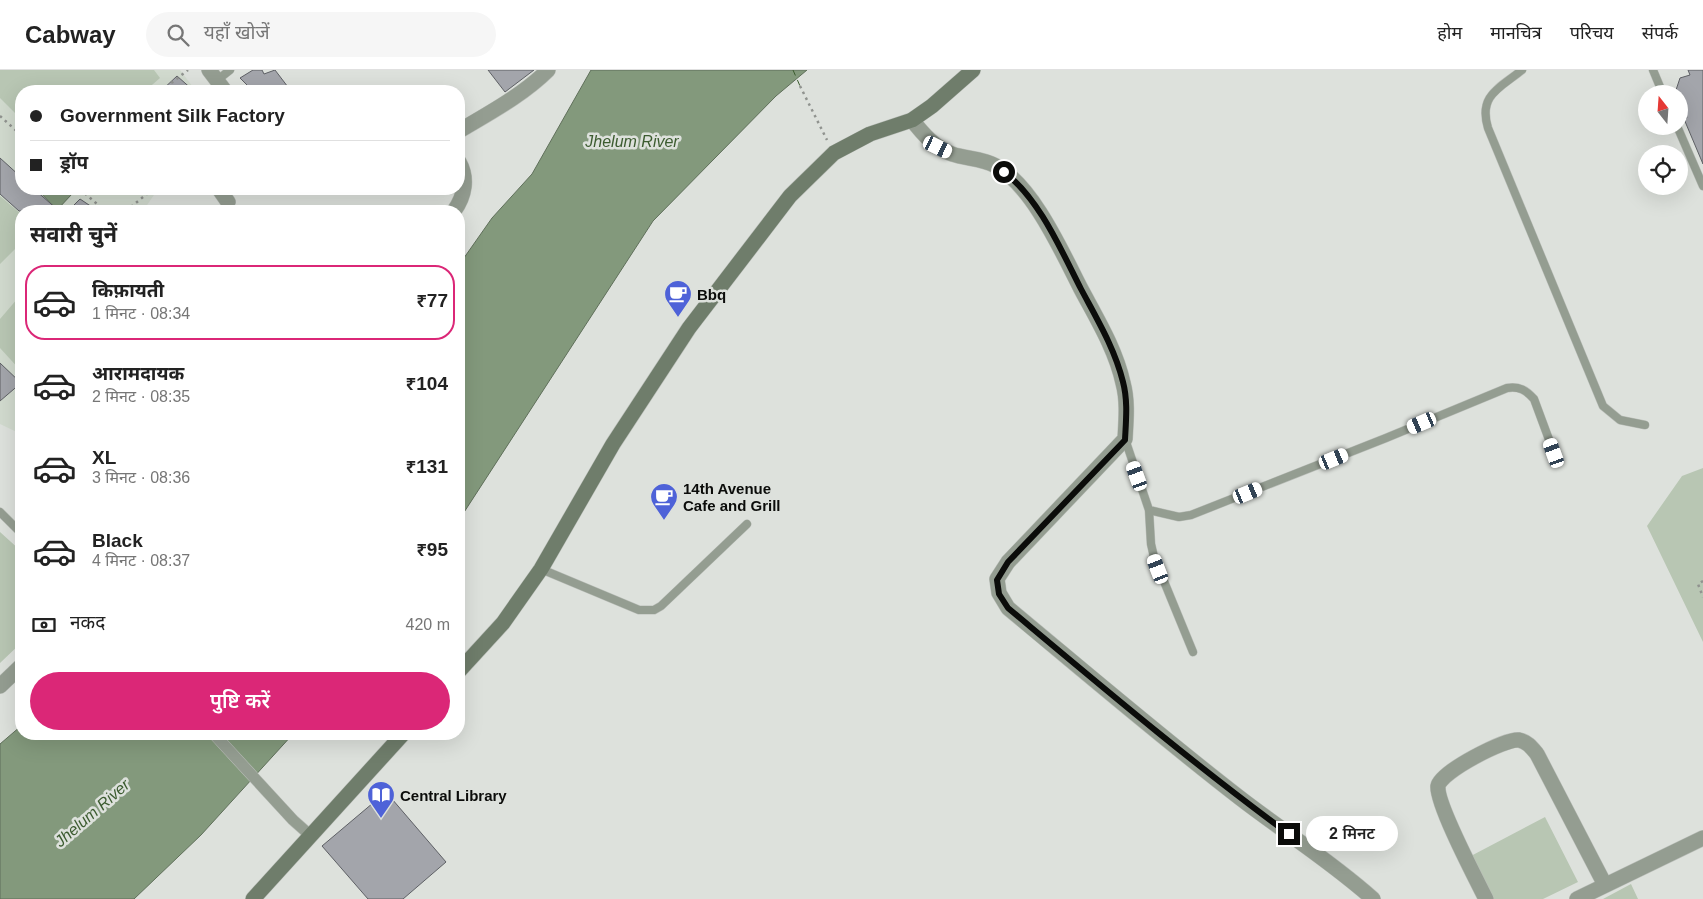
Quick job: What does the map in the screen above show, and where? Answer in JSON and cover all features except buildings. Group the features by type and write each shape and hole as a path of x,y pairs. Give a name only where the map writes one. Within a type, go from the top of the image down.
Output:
{"main road":[{"path":"465,664 502,623 541,569 613,444 689,328 790,196 834,152 870,134 912,120 932,106 973,70"},
{"path":"253,899 398,740"}],"street":[{"path":"465,127 500,106 548,70"},
{"path":"912,120 923,135 938,147 952,154 979,159 996,165 1012,178 1036,208 1095,315 1117,361 1123,383 1126,401 1125,440 1008,562 997,580 999,594 1008,608 1125,705 1242,799 1352,879 1373,899"},
{"path":"223,195 228,202"},
{"path":"0,686 15,672"},
{"path":"220,740 293,820 311,836"},
{"path":"1486,899 1445,812 1439,796 1438,785 1442,778 1451,771 1486,751 1513,740 1528,744 1537,754 1605,885"},
{"path":"1577,899 1703,838"}],"lane":[{"path":"217,81 230,70"},
{"path":"1522,70 1495,90 1489,98 1484,113 1488,128 1603,406 1620,420 1645,425"},
{"path":"1653,70 1659,85"},
{"path":"1681,135 1703,186"},
{"path":"1149,510 1179,517 1191,515 1507,388 1514,387 1520,388 1534,399 1554,453"},
{"path":"1125,440 1149,510 1151,544 1154,557 1193,652"},
{"path":"0,512 15,527"},
{"path":"541,569 639,610 654,610 665,602 747,524"}],"path":[{"path":"169,85 188,70"},
{"path":"800,86 834,152"},
{"path":"0,116 15,130"},
{"path":"87,195 98,205"},
{"path":"133,205 146,195"},
{"path":"1703,581 1698,584 1703,597"}],"shaded area":[{"path":"0,70 180,70 191,85 15,85 15,195 154,195 147,205 15,205 15,431 0,424"},
{"path":"0,70 154,70 160,78 152,85 15,85 15,113 0,98"},
{"path":"0,196 15,209 15,249 0,264"},
{"path":"15,302 15,364 0,348 0,319"},
{"path":"1703,468 1703,642 1647,526 1682,476"},
{"path":"0,532 15,546 15,649 0,663"},
{"path":"1545,817 1578,882 1543,899 1491,899 1469,857"},
{"path":"1631,884 1638,899 1603,899"}],"water":[{"name":"Jhelum River","path":"591,70 807,70 776,96 653,221 465,511 465,256 492,218 532,174"},
{"path":"43,195 71,195 62,205 52,205"},
{"name":"Jhelum River","path":"15,731 15,740 288,740 201,835 134,899 0,899 0,744"}],"ferry route":[{"path":"793,70 800,86"}],"place":[{"name":"Bbq","path":"678,318"},
{"name":"14th Avenue Cafe and Grill","path":"664,521"},
{"name":"Central Library","path":"381,819"}],"route":[{"path":"1004,172 1012,178 1044,220 1104,332 1117,361 1126,401 1125,440 1008,562 997,580 999,594 1008,608 1125,705 1242,799 1289,834"}]}
